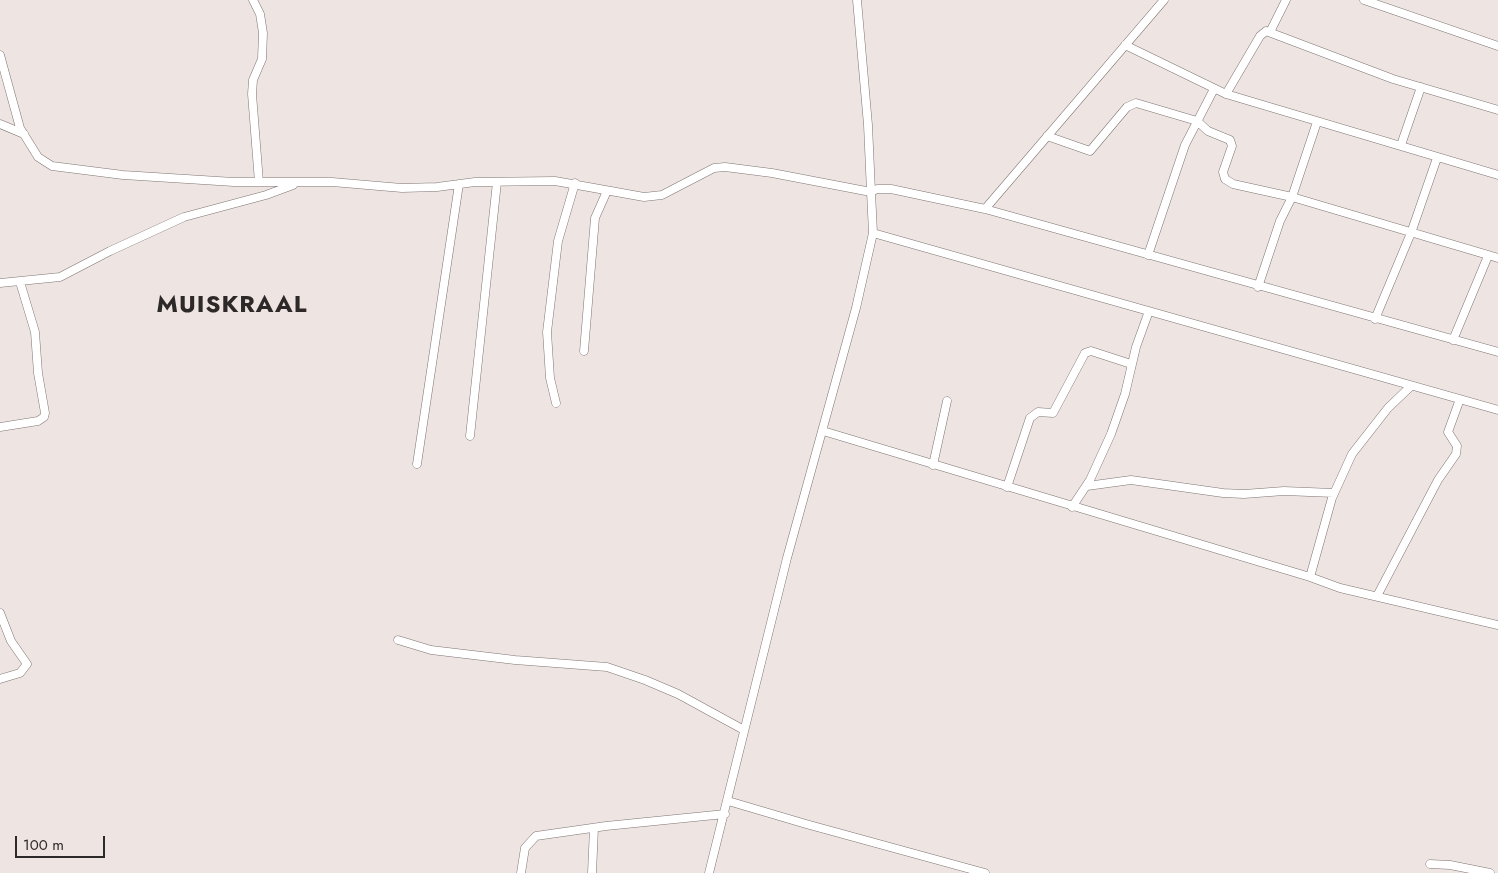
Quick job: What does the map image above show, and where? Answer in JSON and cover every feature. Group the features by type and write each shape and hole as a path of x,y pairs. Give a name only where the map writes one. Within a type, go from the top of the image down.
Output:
{"street":[{"path":"253,0 260,14 263,33 262,59 253,80 252,94 259,182"},
{"path":"709,873 787,558 823,432 873,233 868,125 857,0"},
{"path":"985,209 1164,0"},
{"path":"1270,32 1286,0"},
{"path":"1364,0 1498,46"},
{"path":"1226,94 1260,36 1266,31 1367,70 1498,110"},
{"path":"1125,45 1226,94 1401,145 1498,176"},
{"path":"0,55 13,108 24,134 42,161 61,168 201,182 332,182 402,188 497,182 575,183 644,197 662,195 683,186 705,172 725,167 772,173 871,192 877,189 891,189 985,209 1375,319 1453,340 1497,349"},
{"path":"1401,145 1421,87"},
{"path":"1148,255 1185,145 1214,89"},
{"path":"1047,136 1090,151 1134,103 1197,121 1208,130 1232,142 1223,172 1228,181 1292,197 1498,258"},
{"path":"1258,287 1280,221 1292,197 1317,122"},
{"path":"0,124 24,134"},
{"path":"1375,319 1411,233 1437,158"},
{"path":"470,436 497,182"},
{"path":"0,283 60,277 110,251 184,217 266,195 297,183"},
{"path":"556,403 550,378 547,332 558,241 575,183"},
{"path":"417,464 459,184"},
{"path":"584,351 595,218 607,191"},
{"path":"873,233 1498,410"},
{"path":"1453,340 1488,256"},
{"path":"0,427 38,421 44,418 45,413 38,373 34,332 20,282"},
{"path":"1072,507 1087,486 1121,408 1131,364 1150,311"},
{"path":"1007,487 1030,418 1038,412 1053,413 1085,353 1095,352 1131,364"},
{"path":"1310,577 1334,493 1343,471 1359,442 1411,386"},
{"path":"1377,596 1438,480 1456,454 1457,446 1448,432 1460,399"},
{"path":"933,465 947,401"},
{"path":"823,432 1310,577 1340,588 1498,625"},
{"path":"1087,486 1131,480 1223,493 1244,494 1284,491 1334,493"},
{"path":"0,613 11,641 28,664 20,674 0,679"},
{"path":"398,640 431,650 515,660 607,666 670,691 744,730"},
{"path":"728,801 962,870 985,873"},
{"path":"521,873 525,848 536,836 725,814"},
{"path":"592,873 594,828"},
{"path":"1430,864 1450,865 1490,873"}],"district":[{"name":"MUISKRAAL","path":"232,306"}]}
